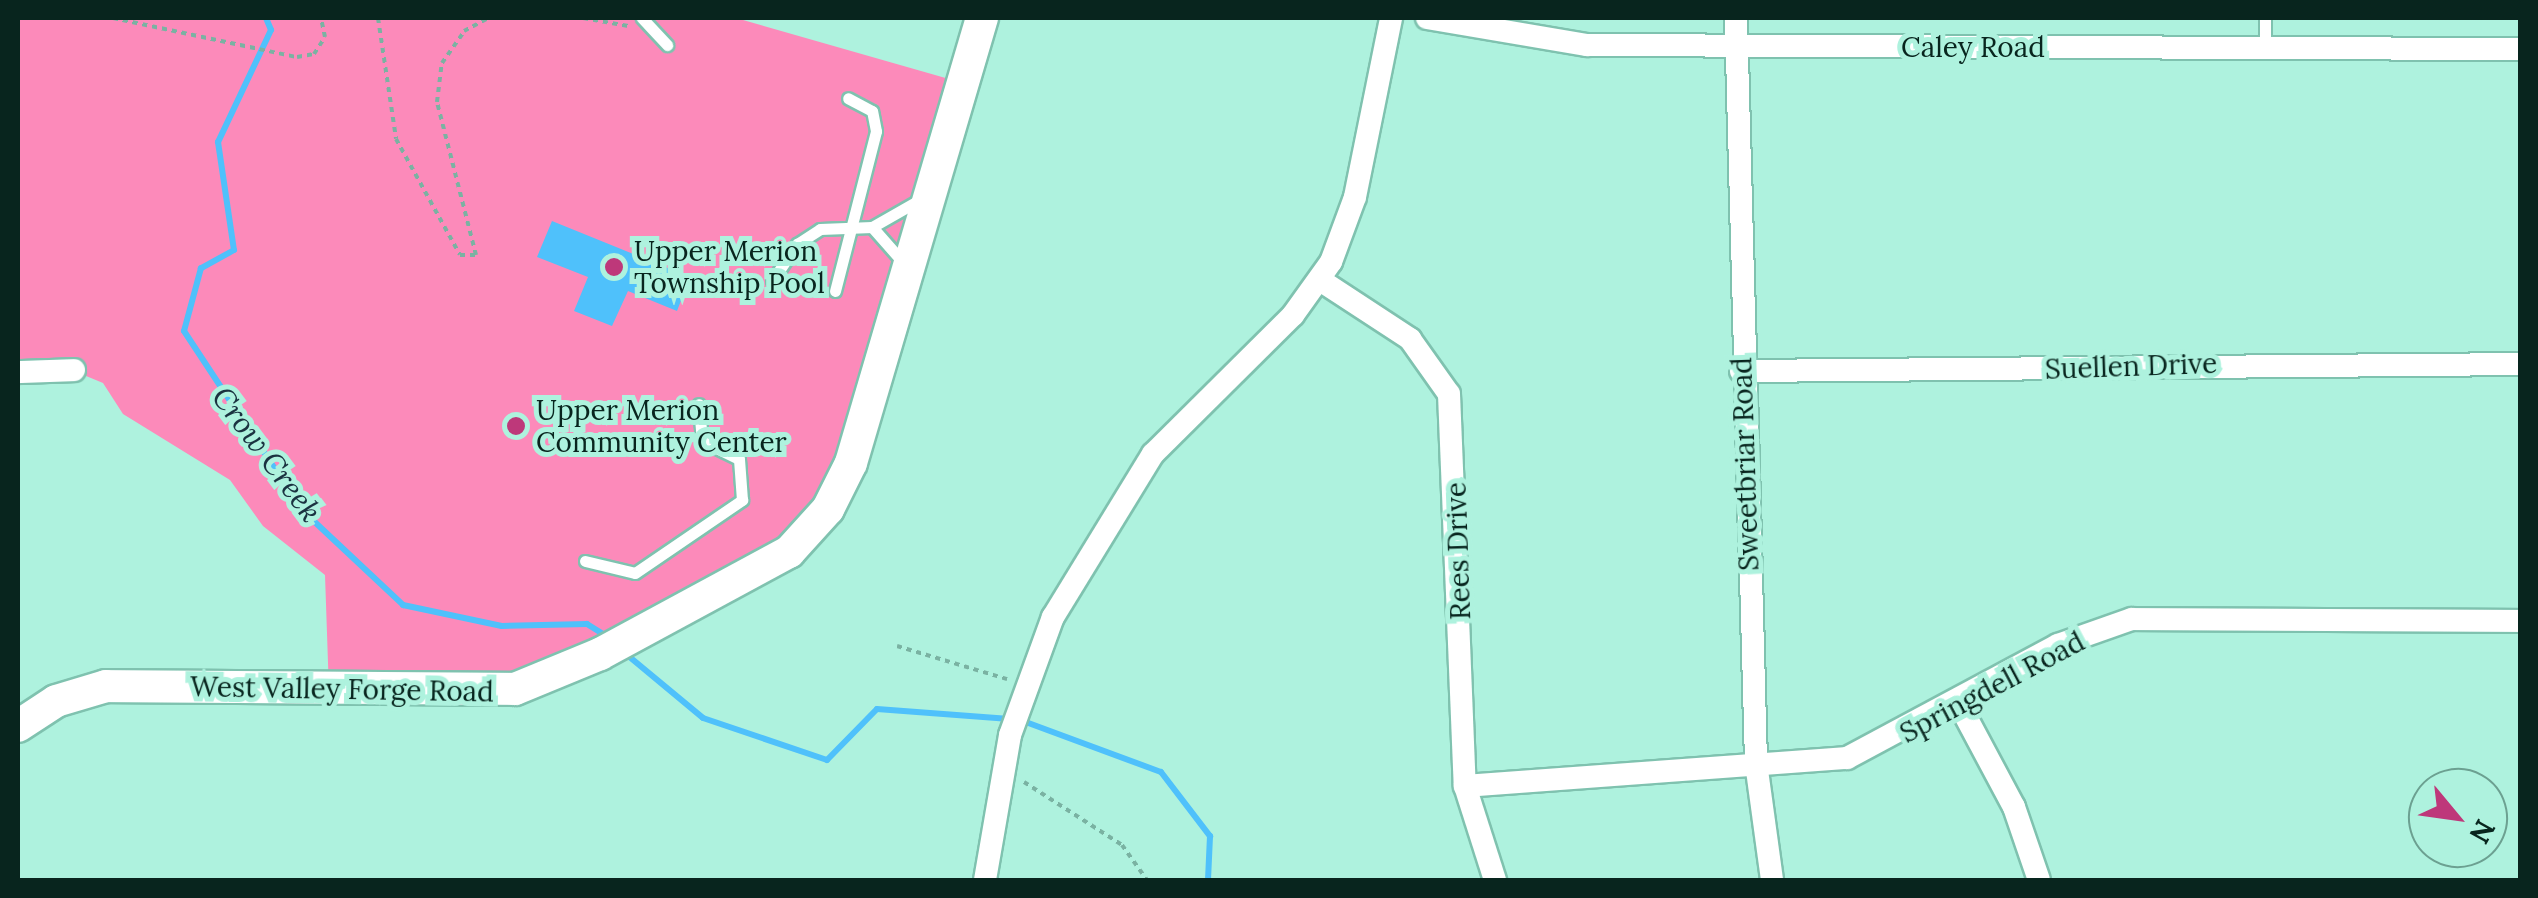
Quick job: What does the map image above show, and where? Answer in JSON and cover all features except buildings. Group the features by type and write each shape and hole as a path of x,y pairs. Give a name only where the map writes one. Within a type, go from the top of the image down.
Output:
{"main road":[{"name":"West Valley Forge Road","path":"18,726 64,697 106,686 491,694 600,654 775,562 816,526 850,463 982,18"}],"street":[{"path":"985,880 1012,727 1068,585 1129,485 1320,280 1348,221 1391,18"},
{"name":"Caley Road","path":"1427,18 1556,43 2520,49"},
{"name":"Sweetbriar Road","path":"1736,18 1741,371 1756,763 1772,880"},
{"name":"Rees Drive","path":"1320,280 1410,339 1449,394 1465,786 1495,880"},
{"name":"Suellen Drive","path":"1741,371 2520,364"},
{"path":"18,372 74,370"},
{"name":"Springdell Road","path":"1465,786 1847,758 1959,704 2058,645 2132,619 2520,621"},
{"path":"1959,704 2014,807 2039,880"}],"lane":[{"path":"2265,18 2265,48"},
{"path":"642,23 667,45"},
{"path":"835,291 876,130 872,111 848,98"},
{"path":"772,282 797,244 849,225 872,227 932,190"},
{"path":"872,227 908,271"},
{"path":"585,561 636,573 742,500 739,459 702,441 699,404"}],"path":[{"path":"113,18 282,55 314,54 325,37 321,18"},
{"path":"378,18 396,139 460,255 476,255 437,102 442,63 464,32 488,18"},
{"path":"583,18 642,23"},
{"path":"896,646 1026,685"},
{"path":"1002,768 1122,845 1147,880"}],"shaded area":[{"path":"18,18 736,18 963,83 828,509 554,677 329,692 325,575 263,526 230,480 123,414 103,383 74,371 18,372"}],"water":[{"name":"Upper Merion Township Pool","path":"552,221 690,277 677,311 628,291 612,326 574,311 588,277 537,257"}],"waterway":[{"name":"Crow Creek","path":"266,18 271,30 218,142 234,250 201,268 184,331 302,510 403,605 502,626 587,624 609,638"},
{"name":"Crow Creek","path":"626,654 703,718 827,760 877,709 1010,719"},
{"name":"Crow Creek","path":"1023,721 1161,772 1210,836 1208,880"}],"place":[{"name":"Upper Merion Township Pool","path":"614,267"},
{"name":"Upper Merion Community Center","path":"516,426"}]}
